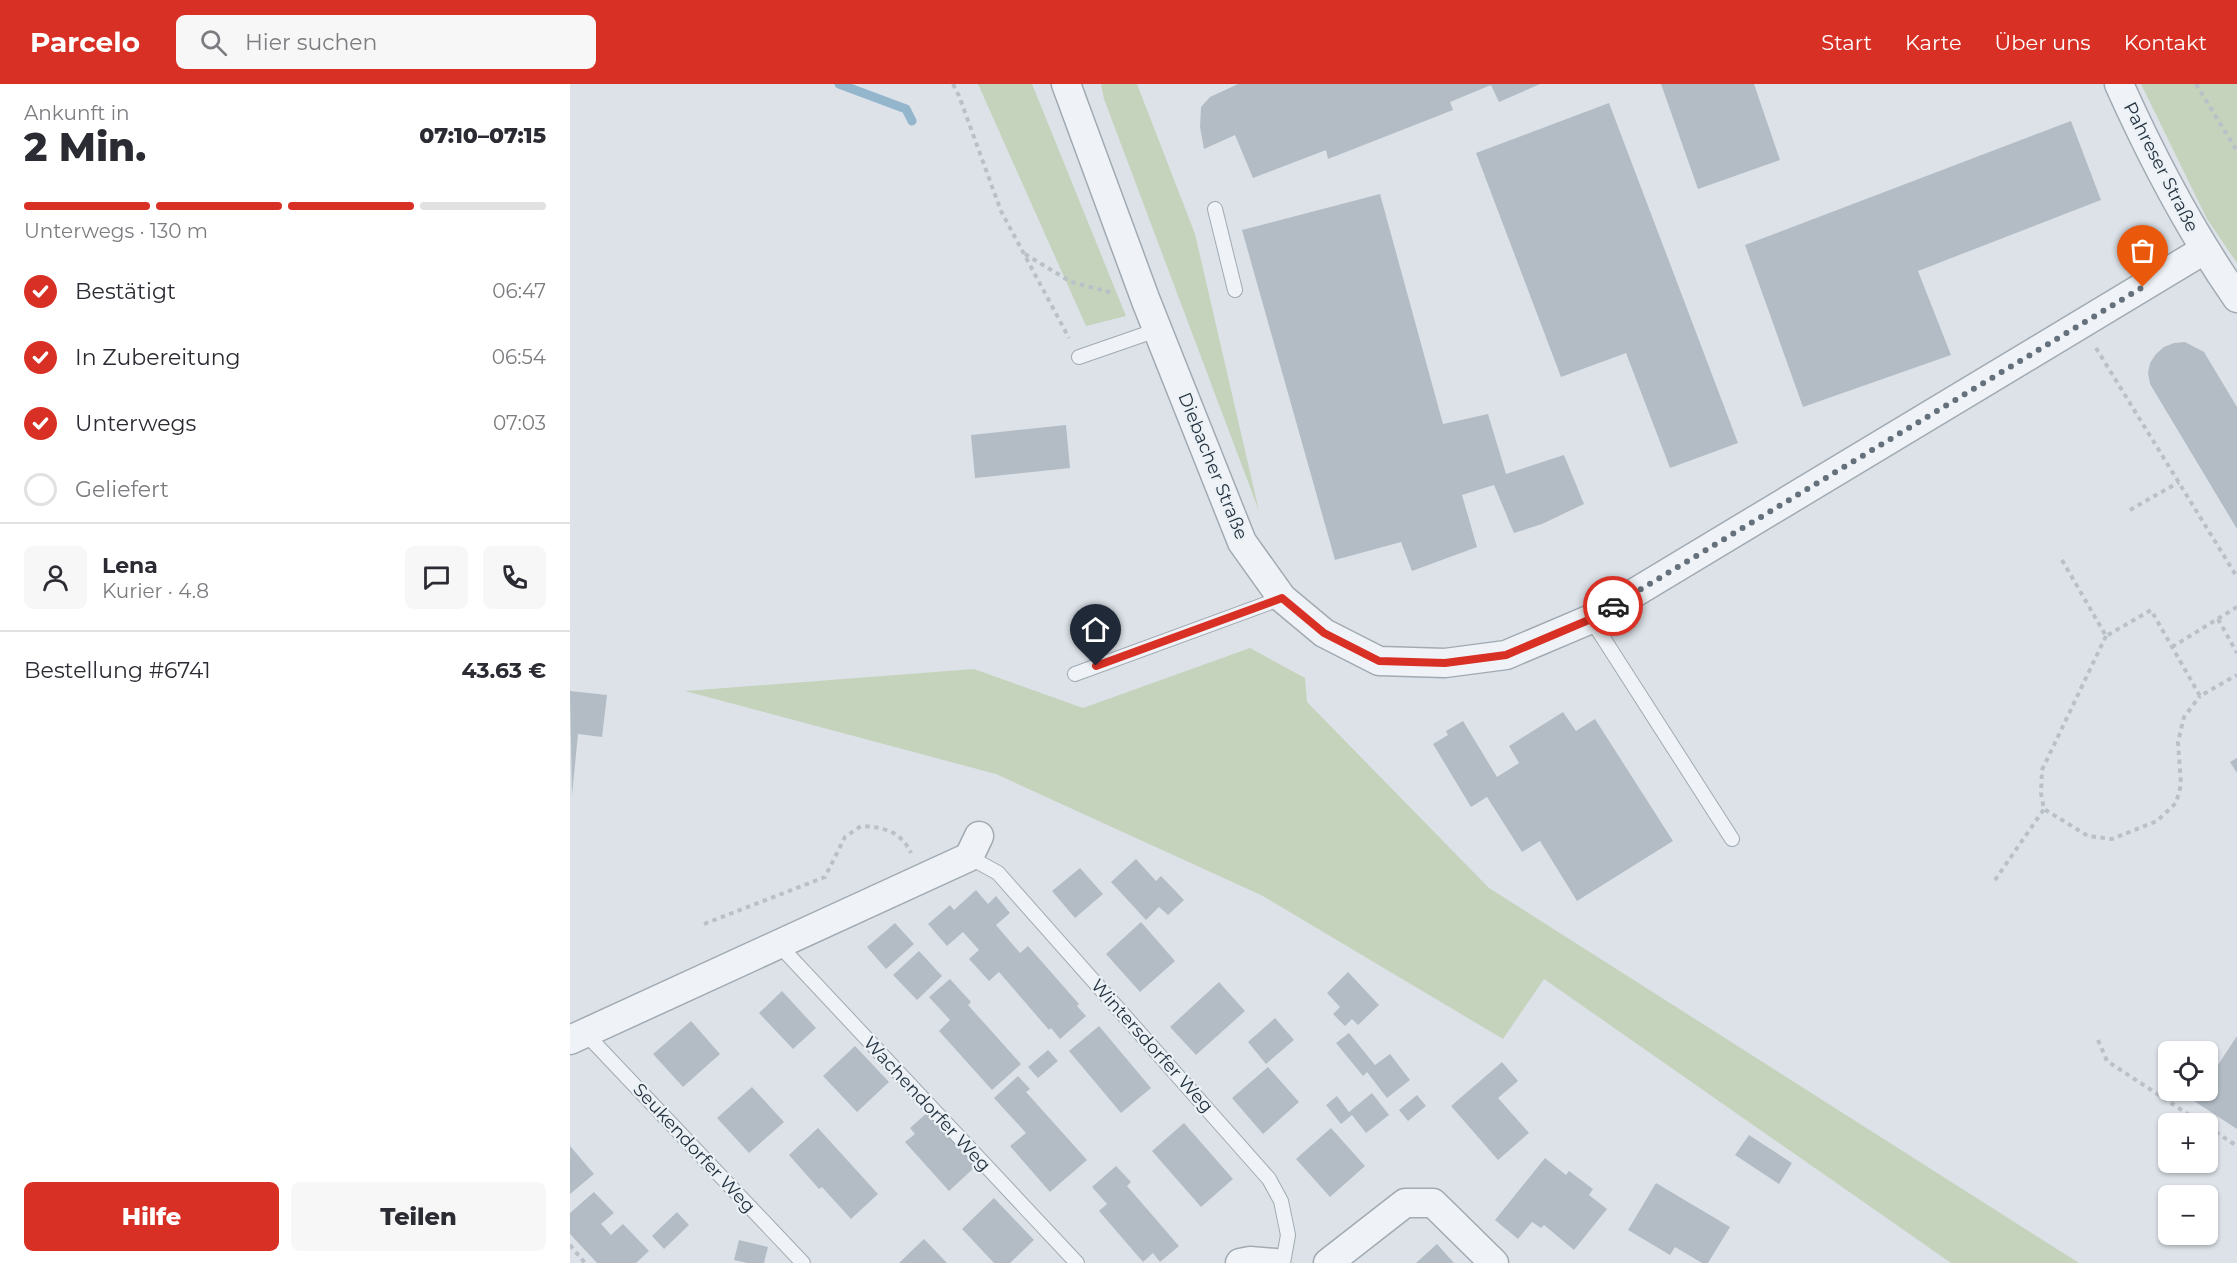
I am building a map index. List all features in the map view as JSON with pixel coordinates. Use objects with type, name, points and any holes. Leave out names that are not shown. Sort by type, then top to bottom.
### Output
[{"type":"street","name":"Diebacher Straße","points":[[1066,84],[1157,330],[1242,542],[1282,598],[1324,633],[1379,661],[1445,663],[1506,655],[1591,619],[2204,250]]},
{"type":"street","name":"Pahreser Straße","points":[[2119,84],[2152,157],[2204,250],[2237,298]]},
{"type":"street","points":[[578,1036],[923,878],[974,847]]},
{"type":"street","points":[[1328,1263],[1405,1203],[1433,1203],[1494,1263]]},
{"type":"street","points":[[1240,1263],[1250,1261],[1275,1263]]},
{"type":"lane","points":[[1215,209],[1235,290]]},
{"type":"lane","points":[[1079,357],[1157,330]]},
{"type":"lane","points":[[1075,674],[1282,598]]},
{"type":"lane","points":[[1591,619],[1732,839]]},
{"type":"lane","name":"Wintersdorfer Weg","points":[[974,847],[1269,1179],[1281,1201],[1288,1235],[1283,1263]]},
{"type":"lane","name":"Wachendorfer Weg","points":[[778,944],[1077,1263]]},
{"type":"lane","name":"Seukendorfer Weg","points":[[578,1036],[803,1263]]},
{"type":"path","points":[[953,84],[1001,211],[1079,357]]},
{"type":"path","points":[[2196,84],[2237,151]]},
{"type":"path","points":[[1024,254],[1071,282],[1146,301]]},
{"type":"path","points":[[2081,324],[2237,577]]},
{"type":"path","points":[[2130,510],[2179,482]]},
{"type":"path","points":[[2062,560],[2106,636]]},
{"type":"path","points":[[2172,646],[2237,607]]},
{"type":"path","points":[[1995,880],[2044,809],[2041,793],[2042,770],[2106,636],[2151,610],[2200,696]]},
{"type":"path","points":[[2218,619],[2237,653]]},
{"type":"path","points":[[2044,809],[2088,836],[2112,839],[2157,821],[2176,803],[2181,785],[2178,742],[2184,717],[2200,696],[2237,675]]},
{"type":"path","points":[[704,924],[825,877],[845,837],[861,826],[885,828],[907,843],[923,878]]},
{"type":"path","points":[[2098,1040],[2107,1061],[2186,1113]]},
{"type":"path","points":[[2218,1134],[2237,1146]]},
{"type":"path","points":[[570,1245],[585,1263]]},
{"type":"green space","points":[[978,84],[1032,84],[1126,316],[1086,326]]},
{"type":"green space","points":[[1101,84],[1137,84],[1195,234],[1259,511],[1104,99]]},
{"type":"green space","points":[[2141,84],[2237,84],[2237,263],[2207,219]]},
{"type":"green space","points":[[1250,648],[1305,678],[1307,702],[1489,888],[2079,1263],[1951,1263],[1544,979],[1503,1039],[1263,896],[996,774],[685,691],[974,669],[1083,708]]},
{"type":"building","points":[[1238,84],[1540,84],[1499,102],[1491,85],[1450,102],[1453,110],[1328,159],[1326,150],[1253,178],[1235,135],[1204,149],[1200,127],[1201,107],[1210,97]]},
{"type":"building","points":[[1661,84],[1754,84],[1780,160],[1698,189]]},
{"type":"building","points":[[1609,103],[1738,443],[1670,468],[1626,353],[1561,377],[1476,153]]},
{"type":"building","points":[[2071,121],[2101,200],[1918,271],[1951,355],[1803,407],[1745,245]]},
{"type":"building","points":[[1380,194],[1443,424],[1488,414],[1506,474],[1564,455],[1584,504],[1542,524],[1514,533],[1494,485],[1462,495],[1477,547],[1412,571],[1401,542],[1335,560],[1242,230]]},
{"type":"building","points":[[2185,342],[2204,352],[2237,407],[2237,529],[2150,384],[2148,373],[2150,363],[2156,354],[2164,347]]},
{"type":"building","points":[[1066,425],[1070,468],[975,478],[971,435]]},
{"type":"building","points":[[570,691],[607,695],[602,737],[578,734],[572,795]]},
{"type":"building","points":[[1563,712],[1576,731],[1595,719],[1673,841],[1577,901],[1540,841],[1522,852],[1487,797],[1471,807],[1433,744],[1448,735],[1446,731],[1463,721],[1497,777],[1519,763],[1509,746]]},
{"type":"building","points":[[2237,758],[2237,773],[2230,762]]},
{"type":"building","points":[[1136,859],[1156,881],[1161,876],[1184,900],[1168,915],[1159,907],[1146,920],[1111,882]]},
{"type":"building","points":[[1080,868],[1103,894],[1075,918],[1052,891]]},
{"type":"building","points":[[976,890],[988,904],[996,896],[1010,913],[996,925],[1020,953],[1028,946],[1079,1004],[1077,1006],[1086,1016],[1060,1039],[1051,1028],[1049,1030],[999,972],[989,981],[969,959],[979,950],[963,932],[947,946],[928,924],[950,905],[954,910]]},
{"type":"building","points":[[1141,922],[1175,961],[1140,992],[1106,954]]},
{"type":"building","points":[[895,923],[914,944],[886,969],[867,947]]},
{"type":"building","points":[[919,951],[942,976],[917,1000],[893,975]]},
{"type":"building","points":[[1348,972],[1379,1005],[1358,1025],[1352,1019],[1345,1026],[1333,1014],[1340,1007],[1327,993]]},
{"type":"building","points":[[950,979],[971,1002],[968,1005],[1021,1064],[992,1090],[939,1031],[950,1020],[929,997]]},
{"type":"building","points":[[1219,982],[1245,1011],[1196,1055],[1170,1027]]},
{"type":"building","points":[[782,991],[816,1028],[793,1049],[759,1013]]},
{"type":"building","points":[[1275,1018],[1294,1040],[1266,1064],[1248,1042]]},
{"type":"building","points":[[691,1021],[720,1054],[683,1087],[653,1054]]},
{"type":"building","points":[[1099,1026],[1151,1088],[1121,1113],[1069,1051]]},
{"type":"building","points":[[1349,1033],[1375,1065],[1390,1054],[1410,1080],[1387,1098],[1367,1072],[1363,1076],[1336,1043]]},
{"type":"building","points":[[2237,1036],[2237,1129],[2218,1117],[2218,1113],[2212,1113],[2194,1101],[2218,1101],[2218,1065]]},
{"type":"building","points":[[855,1046],[889,1082],[857,1112],[823,1076]]},
{"type":"building","points":[[1048,1050],[1058,1061],[1038,1078],[1028,1067]]},
{"type":"building","points":[[1502,1062],[1518,1081],[1498,1098],[1529,1133],[1498,1160],[1451,1106]]},
{"type":"building","points":[[1268,1067],[1299,1102],[1263,1134],[1232,1098]]},
{"type":"building","points":[[1018,1076],[1030,1089],[1026,1092],[1087,1160],[1050,1192],[1010,1146],[1026,1133],[994,1098]]},
{"type":"building","points":[[752,1087],[784,1122],[749,1153],[717,1118]]},
{"type":"building","points":[[1372,1093],[1389,1115],[1366,1133],[1352,1115],[1341,1124],[1326,1105],[1337,1096],[1349,1112]]},
{"type":"building","points":[[1417,1095],[1426,1106],[1408,1121],[1399,1110]]},
{"type":"building","points":[[928,1112],[976,1166],[949,1191],[905,1142],[915,1134],[910,1128]]},
{"type":"building","points":[[1184,1123],[1233,1179],[1201,1207],[1152,1151]]},
{"type":"building","points":[[818,1128],[878,1194],[851,1219],[822,1187],[819,1189],[789,1155]]},
{"type":"building","points":[[1331,1128],[1365,1166],[1330,1197],[1296,1159]]},
{"type":"building","points":[[1749,1135],[1792,1163],[1779,1184],[1735,1155]]},
{"type":"building","points":[[570,1146],[594,1174],[570,1194]]},
{"type":"building","points":[[1545,1158],[1566,1175],[1569,1171],[1593,1189],[1589,1195],[1607,1209],[1574,1250],[1544,1225],[1541,1228],[1532,1222],[1518,1239],[1495,1220]]},
{"type":"building","points":[[1116,1166],[1131,1182],[1127,1186],[1179,1246],[1160,1262],[1153,1253],[1143,1262],[1099,1211],[1107,1204],[1092,1187]]},
{"type":"building","points":[[1656,1183],[1730,1227],[1708,1263],[1702,1263],[1675,1247],[1670,1255],[1628,1230]]},
{"type":"building","points":[[594,1192],[614,1213],[601,1224],[611,1235],[623,1224],[649,1251],[636,1263],[597,1263],[570,1234],[570,1213]]},
{"type":"building","points":[[994,1198],[1034,1240],[1010,1263],[994,1263],[962,1229]]},
{"type":"building","points":[[677,1212],[689,1225],[664,1249],[652,1236]]},
{"type":"building","points":[[924,1239],[947,1263],[899,1263]]},
{"type":"building","points":[[739,1240],[768,1247],[764,1263],[734,1260]]},
{"type":"building","points":[[1437,1244],[1454,1263],[1416,1263]]},
{"type":"waterway","points":[[839,84],[906,109],[912,121]]},
{"type":"way so far","points":[[1613,606],[2143,287]]},
{"type":"route","points":[[1096,666],[1282,598],[1324,633],[1379,661],[1445,663],[1506,655],[1591,619],[1613,606]]}]
